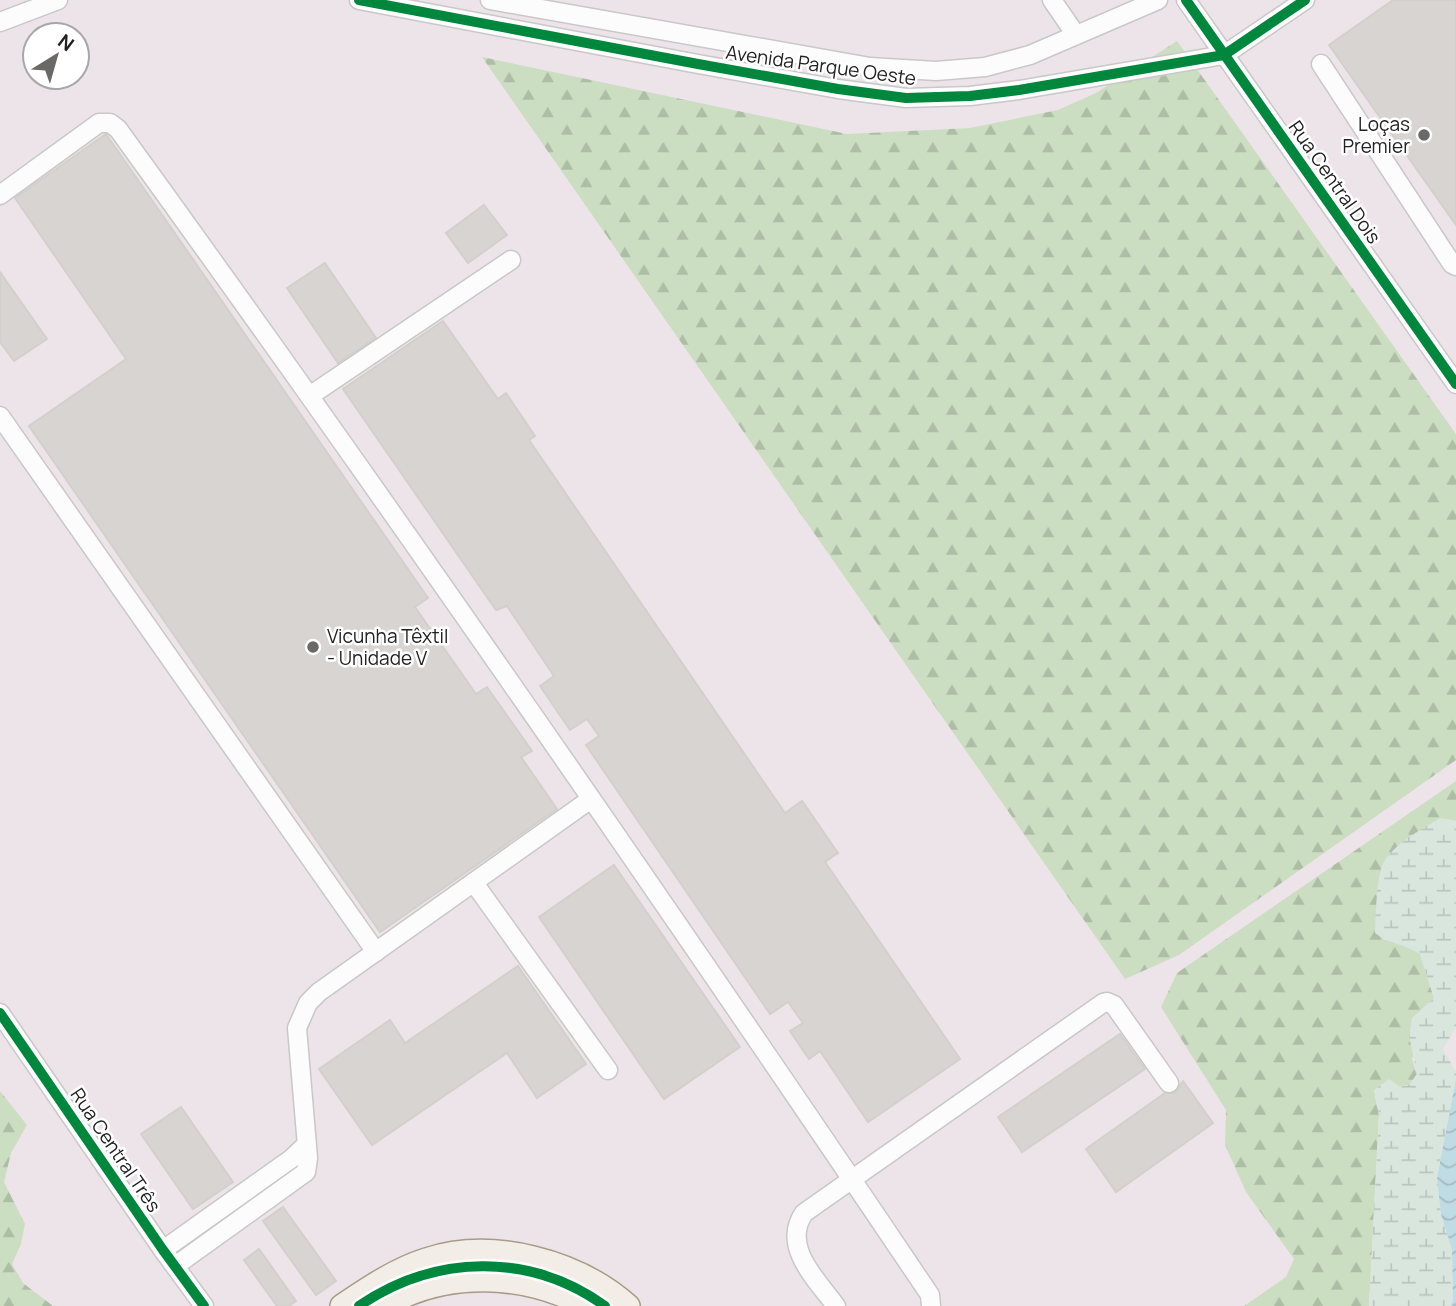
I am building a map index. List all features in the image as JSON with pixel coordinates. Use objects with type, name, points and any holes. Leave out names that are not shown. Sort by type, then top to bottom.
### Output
[{"type":"main road","points":[[342,1306],[383,1279],[410,1266],[430,1259],[474,1253],[506,1254],[559,1266],[588,1278],[628,1306]]},
{"type":"main road","points":[[384,1306],[415,1291],[445,1283],[492,1278],[538,1286],[587,1306]]},
{"type":"street","points":[[0,22],[58,0]]},
{"type":"street","name":"Avenida Parque Oeste","points":[[359,0],[698,64],[906,98],[970,96],[1019,90],[1224,55],[1305,0]]},
{"type":"street","name":"Avenida Parque Oeste","points":[[490,0],[844,63],[936,71],[985,66],[1030,55],[1158,0]]},
{"type":"street","points":[[1052,0],[1076,34]]},
{"type":"street","name":"Rua Central Dois","points":[[1186,0],[1456,384]]},
{"type":"street","points":[[1321,64],[1452,264],[1456,266]]},
{"type":"street","points":[[0,195],[99,122],[110,123],[118,129],[311,395],[591,799],[930,1295],[931,1306]]},
{"type":"street","points":[[311,395],[511,261]]},
{"type":"street","points":[[0,416],[376,952]]},
{"type":"street","points":[[176,1266],[306,1172],[308,1165],[297,1028],[308,1003],[319,992],[591,799]]},
{"type":"street","points":[[474,883],[608,1070]]},
{"type":"street","points":[[836,1306],[801,1258],[796,1244],[796,1229],[804,1213],[1103,1003],[1114,1005],[1169,1083]]},
{"type":"street","name":"Rua Central Três","points":[[0,1013],[204,1306]]},
{"type":"street","points":[[163,1250],[291,1159],[306,1145]]},
{"type":"shaded area","points":[[0,0],[1456,0],[1456,1306],[0,1306]]},
{"type":"green space","points":[[1177,41],[1456,434],[1456,760],[1179,955],[1125,979],[482,57],[847,134],[970,128],[1058,110],[1096,93]]},
{"type":"green space","points":[[1456,781],[1456,821],[1440,818],[1383,939],[1408,946],[1420,954],[1434,998],[1412,1059],[1417,1074],[1410,1085],[1374,1090],[1379,1115],[1369,1306],[1244,1306],[1286,1277],[1294,1259],[1246,1192],[1225,1145],[1226,1110],[1161,1007],[1177,973]]},
{"type":"green space","points":[[1440,818],[1456,821],[1456,1027],[1443,1049],[1456,1072],[1456,1079],[1437,1178],[1441,1214],[1452,1250],[1453,1300],[1451,1306],[1369,1306],[1379,1115],[1374,1090],[1389,1079],[1399,1086],[1409,1085],[1417,1074],[1409,1036],[1412,1018],[1434,998],[1420,954],[1375,933],[1378,886],[1381,868],[1395,848]]},
{"type":"green space","points":[[0,1091],[27,1125],[11,1153],[4,1182],[25,1224],[21,1244],[12,1264],[23,1283],[53,1306],[0,1306]]},
{"type":"water","points":[[1456,1079],[1456,1306],[1451,1306],[1452,1250],[1441,1214],[1437,1178]]},
{"type":"building","name":"Loças Premier","points":[[1393,0],[1456,0],[1456,225],[1329,45]]},
{"type":"building","name":"Vicunha Têxtil - Unidade V","points":[[106,134],[428,598],[415,607],[476,694],[487,687],[532,751],[521,757],[557,809],[380,932],[29,426],[126,359],[15,198]]},
{"type":"building","points":[[484,205],[507,235],[468,263],[446,233]]},
{"type":"building","points":[[325,263],[376,338],[338,363],[287,288]]},
{"type":"building","points":[[0,272],[47,339],[14,361],[0,342]]},
{"type":"building","name":"Vicunha Têxtil - Unidade V","points":[[443,321],[498,399],[506,393],[535,436],[529,440],[785,813],[802,801],[838,853],[825,862],[960,1059],[868,1122],[820,1051],[809,1059],[790,1031],[803,1023],[788,1002],[770,1014],[586,745],[599,736],[587,719],[570,730],[540,686],[554,676],[507,606],[496,610],[343,389]]},
{"type":"building","points":[[614,865],[740,1047],[664,1099],[539,917]]},
{"type":"building","points":[[518,966],[586,1064],[537,1098],[507,1053],[372,1145],[319,1069],[390,1020],[405,1043]]},
{"type":"building","points":[[1120,1034],[1145,1069],[1022,1152],[998,1117]]},
{"type":"building","points":[[1183,1081],[1213,1123],[1116,1192],[1086,1149],[1165,1093],[1175,1093]]},
{"type":"building","points":[[181,1107],[233,1182],[193,1209],[141,1134]]},
{"type":"building","points":[[283,1207],[336,1281],[316,1295],[263,1221]]},
{"type":"building","points":[[259,1249],[296,1301],[289,1306],[277,1306],[244,1260]]},
{"type":"cycle path","points":[[359,0],[698,64],[906,98],[970,96],[1019,90],[1224,55],[1305,0]]},
{"type":"cycle path","points":[[1186,0],[1456,384]]},
{"type":"cycle path","points":[[0,1013],[204,1306]]},
{"type":"cycle path","points":[[359,1306],[388,1289],[419,1276],[482,1266],[546,1276],[576,1288],[605,1306]]},
{"type":"place","name":"Loças Premier","points":[[1424,135]]},
{"type":"place","name":"Vicunha Têxtil - Unidade V","points":[[313,647]]}]
